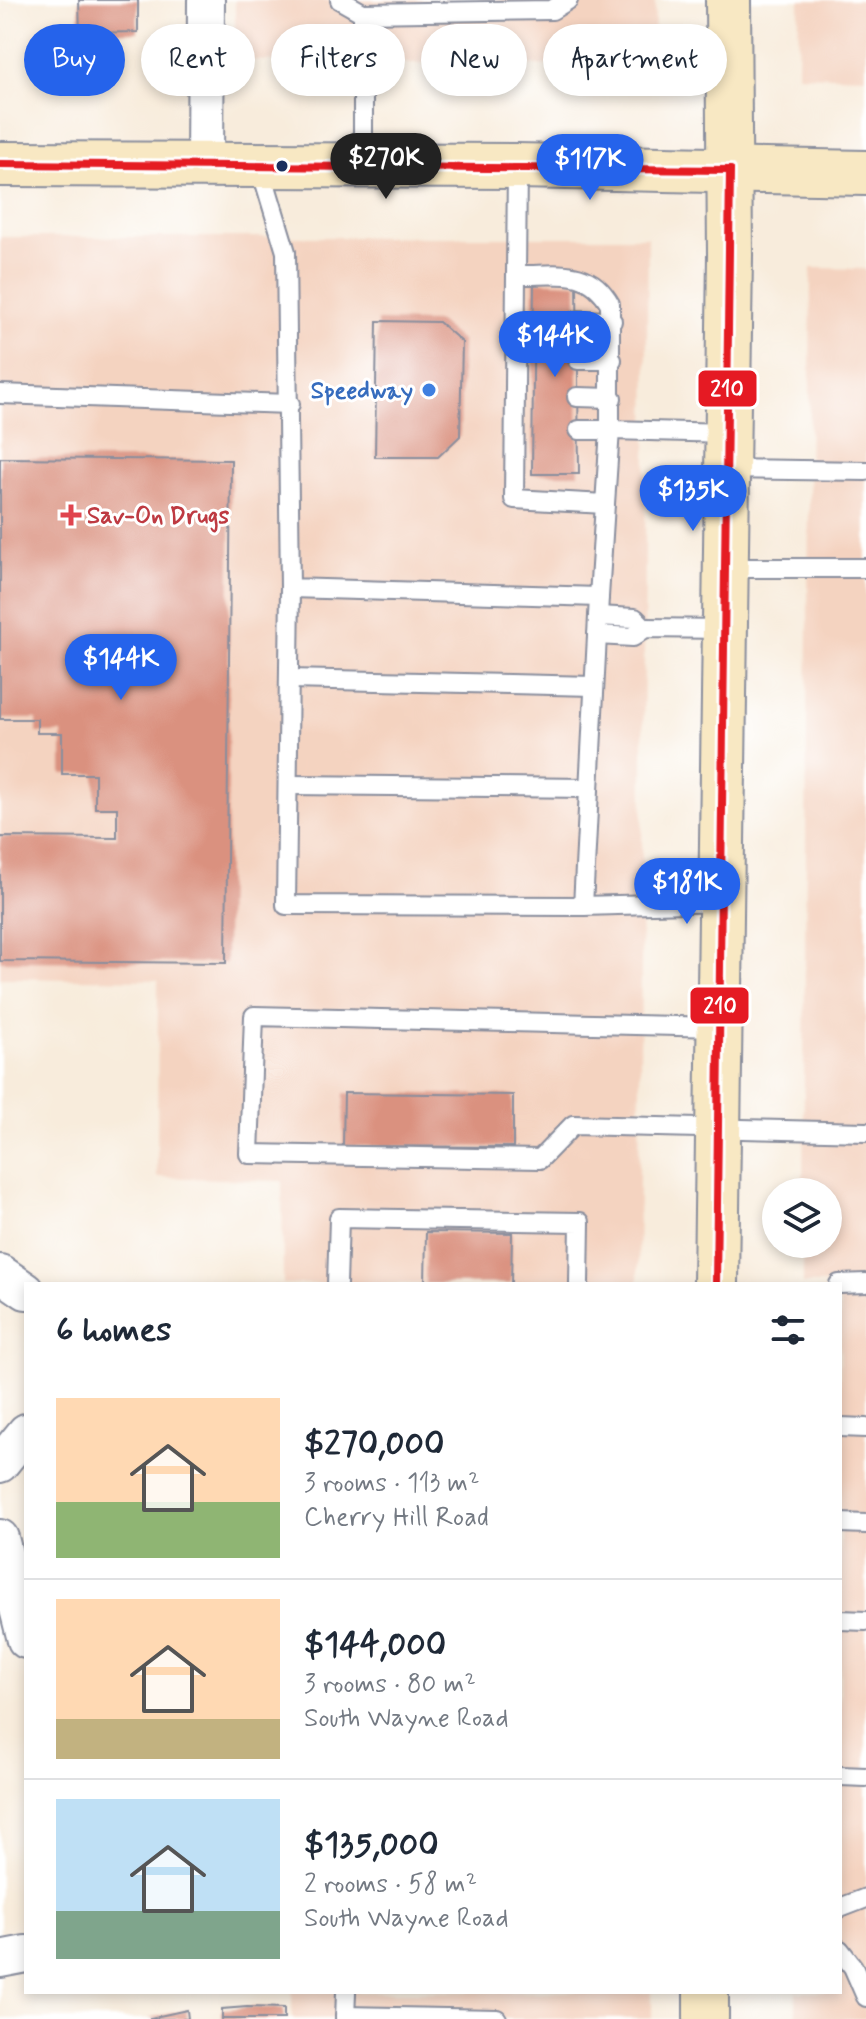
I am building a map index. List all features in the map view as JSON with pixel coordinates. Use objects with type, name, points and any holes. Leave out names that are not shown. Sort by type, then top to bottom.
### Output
[{"type":"main road","points":[[716,1282],[728,451],[728,0]]},
{"type":"main road","points":[[0,164],[517,166],[866,173]]},
{"type":"main road","points":[[706,1994],[706,2019]]},
{"type":"street","points":[[205,165],[206,0]]},
{"type":"street","points":[[0,1273],[24,1290]]},
{"type":"street","points":[[0,1464],[24,1434]]},
{"type":"street","points":[[0,1538],[24,1632]]},
{"type":"street","points":[[0,1959],[24,1954]]},
{"type":"lane","points":[[340,0],[363,13],[552,10],[568,0]]},
{"type":"lane","points":[[363,13],[363,166]]},
{"type":"lane","points":[[260,166],[286,252],[290,404],[286,905],[583,906],[722,902]]},
{"type":"lane","points":[[517,166],[516,275],[524,320],[524,359],[523,428],[514,499],[605,504]]},
{"type":"lane","points":[[516,275],[589,279],[600,286],[610,304],[612,321],[612,398],[583,906]]},
{"type":"lane","points":[[577,320],[612,321]]},
{"type":"lane","points":[[578,360],[612,360]]},
{"type":"lane","points":[[0,394],[290,404]]},
{"type":"lane","points":[[577,397],[612,398]]},
{"type":"lane","points":[[579,430],[610,430],[866,471]]},
{"type":"lane","points":[[726,568],[866,568]]},
{"type":"lane","points":[[290,588],[599,597]]},
{"type":"lane","points":[[598,616],[635,618],[645,628]]},
{"type":"lane","points":[[597,635],[633,637],[645,628],[726,629]]},
{"type":"lane","points":[[289,679],[594,686]]},
{"type":"lane","points":[[288,785],[589,788]]},
{"type":"lane","points":[[719,1027],[254,1016],[249,1154],[540,1159],[573,1125],[866,1132]]},
{"type":"lane","points":[[337,1282],[339,1218],[580,1222],[579,1282]]},
{"type":"lane","points":[[842,1284],[866,1283]]},
{"type":"lane","points":[[842,1427],[866,1428]]},
{"type":"lane","points":[[842,1523],[866,1524]]},
{"type":"lane","points":[[842,1620],[866,1621]]},
{"type":"lane","points":[[842,1776],[866,1777]]},
{"type":"lane","points":[[842,1907],[866,1898]]},
{"type":"lane","points":[[842,1953],[853,1967],[866,1997]]},
{"type":"lane","points":[[346,1994],[345,2018],[497,2019]]},
{"type":"shaded area","points":[[235,0],[655,0],[655,24],[543,24],[543,65],[527,65],[527,24],[421,24],[421,63],[405,63],[405,24],[271,24],[271,61],[255,60],[255,24],[235,24]]},
{"type":"shaded area","points":[[799,0],[866,0],[866,77],[798,75]]},
{"type":"shaded area","points":[[0,237],[648,237],[638,1282],[283,1282],[282,1181],[157,1177],[158,980],[0,978]]},
{"type":"shaded area","points":[[811,268],[866,269],[866,2019],[796,2019],[796,1994],[842,1994],[842,1282],[803,1282],[803,1258],[842,1258],[842,1178],[803,1178]]},
{"type":"shaded area","points":[[292,1994],[652,1994],[652,2019],[292,2019]]},
{"type":"building","points":[[79,0],[138,0],[138,32],[125,32],[125,24],[80,24]]},
{"type":"building","points":[[534,281],[577,283],[579,474],[532,474]]},
{"type":"building","points":[[377,321],[439,322],[462,342],[460,436],[438,457],[375,457]]},
{"type":"building","points":[[0,458],[231,460],[226,963],[0,961],[0,837],[117,838],[117,808],[95,808],[95,774],[62,774],[62,733],[37,733],[37,719],[0,719]]},
{"type":"building","points":[[344,1093],[513,1095],[513,1147],[343,1146]]},
{"type":"building","points":[[426,1232],[512,1233],[511,1282],[425,1282]]},
{"type":"building","points":[[284,2008],[284,2019],[222,2019],[222,2009]]},
{"type":"building","points":[[187,2010],[188,2019],[150,2019],[150,2018]]},
{"type":"transit line","name":"210","points":[[0,164],[730,170]]},
{"type":"transit line","name":"210","points":[[716,1282],[730,170]]},
{"type":"place","name":"Speedway","points":[[429,390]]},
{"type":"place","name":"Sav-On Drugs","points":[[71,515]]}]
